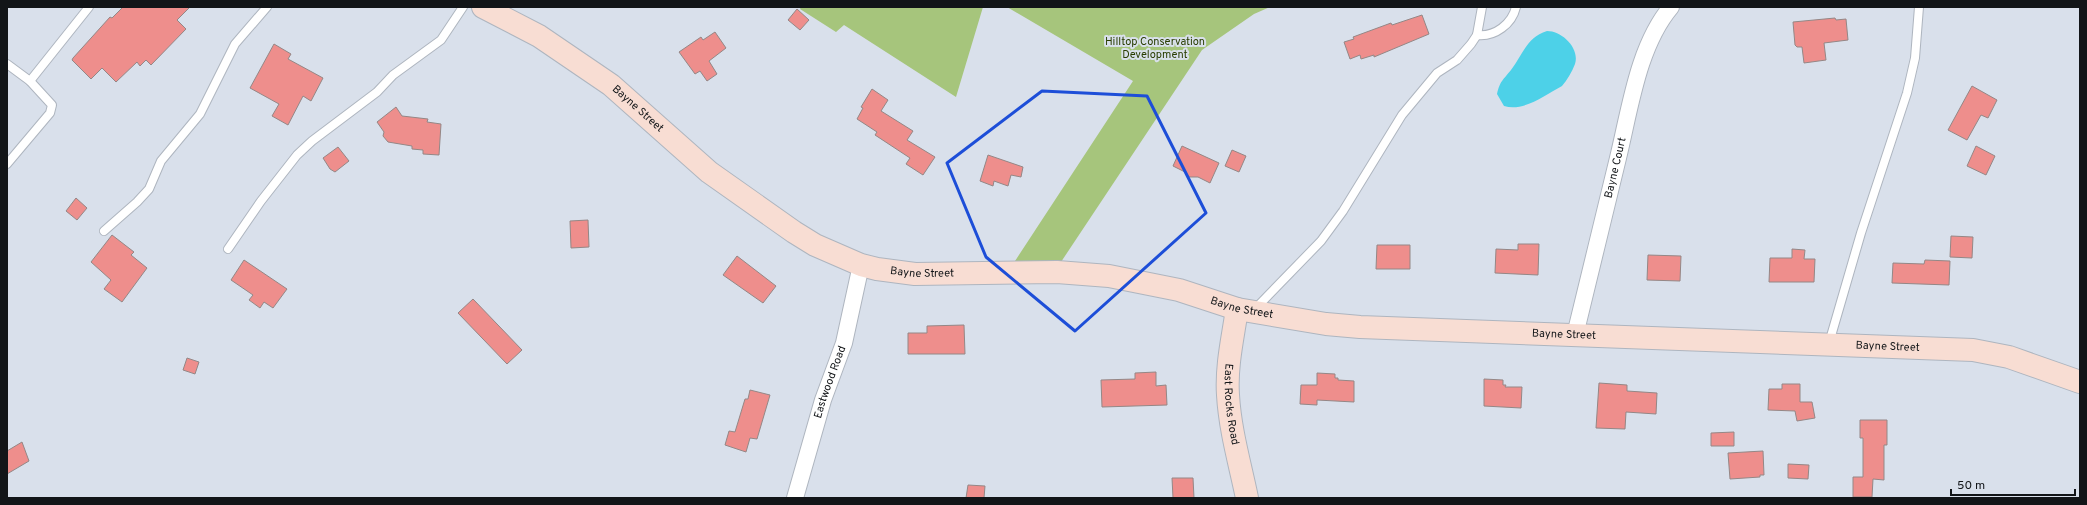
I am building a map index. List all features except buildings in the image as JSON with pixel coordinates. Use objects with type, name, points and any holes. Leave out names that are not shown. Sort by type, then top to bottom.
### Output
[{"type":"street","name":"Bayne Street","points":[[483,7],[539,36],[611,85],[709,172],[794,232],[815,245],[860,265],[877,269],[915,274],[1057,272],[1109,276],[1178,290],[1244,310],[1326,324],[1360,327],[1973,350],[2009,357],[2080,382]]},
{"type":"street","name":"Bayne Court","points":[[1575,335],[1634,88],[1648,43],[1655,28],[1670,7]]},
{"type":"street","name":"Eastwood Road","points":[[795,498],[823,400],[844,343],[860,265]]},
{"type":"street","name":"East Rocks Road","points":[[1244,310],[1230,353],[1228,394],[1231,421],[1247,498]]},
{"type":"lane","points":[[30,81],[89,7]]},
{"type":"lane","points":[[104,232],[149,189],[161,161],[200,114],[235,44],[267,7]]},
{"type":"lane","points":[[228,249],[261,201],[297,155],[312,141],[377,92],[392,75],[441,40],[463,7]]},
{"type":"lane","points":[[1244,310],[1321,242],[1343,211],[1402,116],[1437,72],[1457,60],[1477,35],[1482,7]]},
{"type":"lane","points":[[1477,35],[1485,36],[1498,31],[1508,23],[1516,7]]},
{"type":"lane","points":[[1829,344],[1861,233],[1907,93],[1915,58],[1919,7]]},
{"type":"lane","points":[[7,64],[30,81],[52,104],[50,113],[7,164]]},
{"type":"highlighted area","points":[[1042,91],[1147,96],[1206,213],[1075,331],[986,257],[947,163]]},
{"type":"green space","points":[[801,7],[983,7],[956,97],[844,25],[836,32],[800,9]]},
{"type":"green space","name":"Hilltop Conservation Development","points":[[1007,7],[1270,7],[1254,14],[1202,50],[1059,265],[1015,261],[1133,81]]},
{"type":"water","points":[[1547,31],[1564,37],[1575,52],[1575,64],[1569,76],[1562,86],[1534,102],[1519,107],[1504,106],[1497,94],[1501,83],[1530,42],[1535,37]]}]
